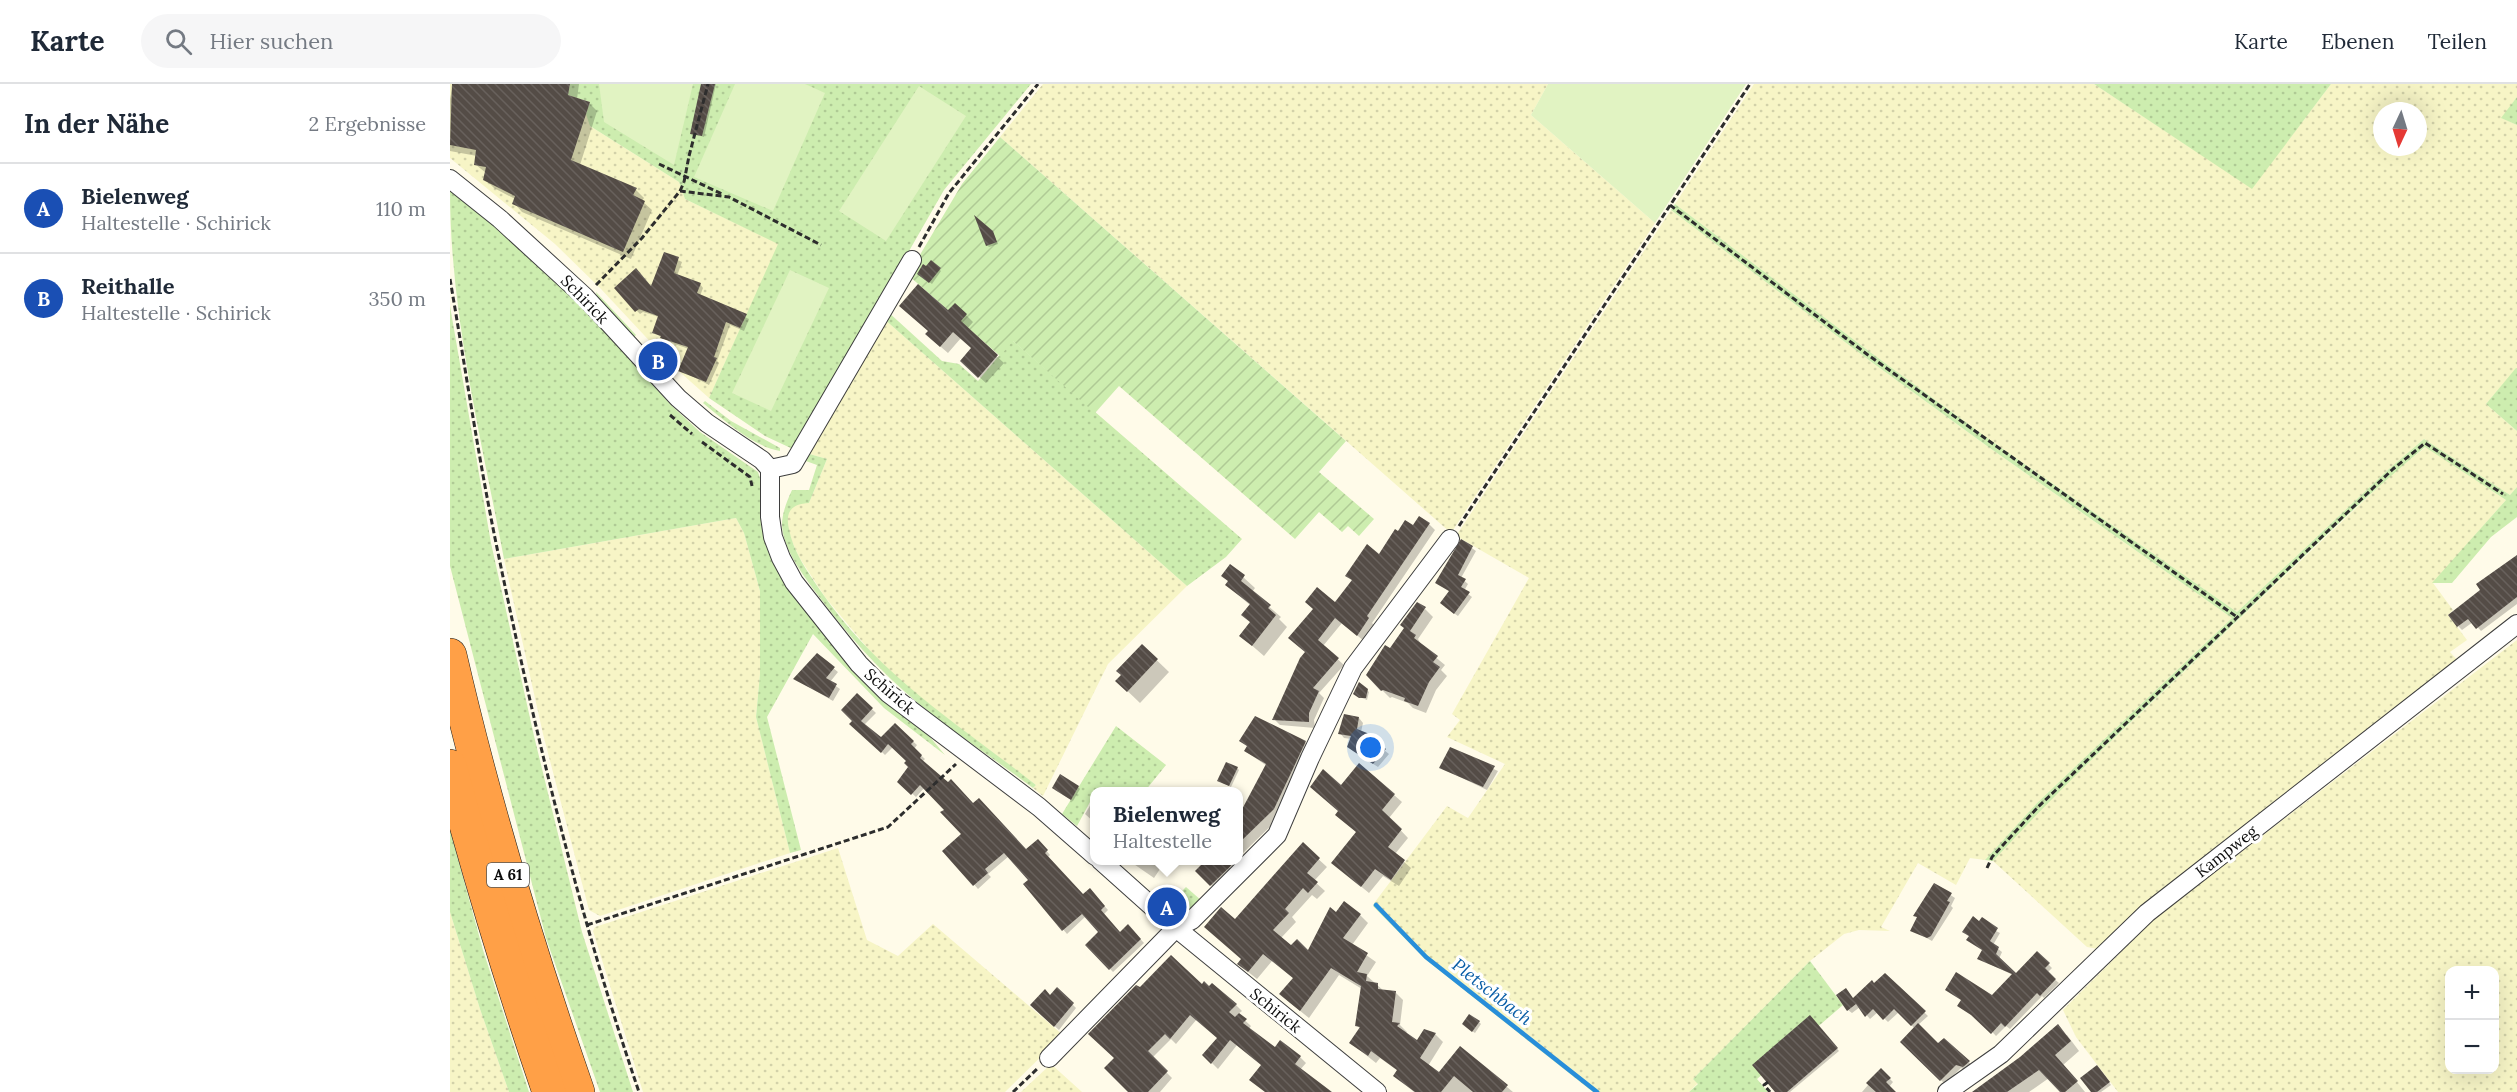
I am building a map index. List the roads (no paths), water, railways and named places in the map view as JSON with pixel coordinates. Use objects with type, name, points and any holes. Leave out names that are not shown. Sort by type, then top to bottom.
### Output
[{"type":"highway","name":"A 61","points":[[450,655],[498,841],[540,984],[578,1092]]},
{"type":"highway","name":"A 61","points":[[450,766],[511,980],[549,1092]]},
{"type":"street","name":"Schirick","points":[[450,178],[500,219],[585,297],[678,398],[707,423],[762,460],[770,469],[770,517],[773,537],[794,582],[866,671],[888,693],[1040,807],[1090,852]]},
{"type":"street","points":[[770,469],[793,464],[912,260]]},
{"type":"street","points":[[1049,1058],[1176,928],[1192,920],[1277,835],[1310,758],[1353,668],[1450,539]]},
{"type":"street","name":"Kampweg","points":[[1947,1092],[2001,1054],[2147,913],[2517,624]]},
{"type":"street","name":"Schirick","points":[[1105,865],[1176,928],[1377,1092]]},
{"type":"waterway","name":"Pletschbach","points":[[1376,905],[1426,957],[1597,1092]]},
{"type":"place","name":"Reithalle","points":[[658,361]]},
{"type":"place","name":"Bielenweg","points":[[1167,907]]}]
